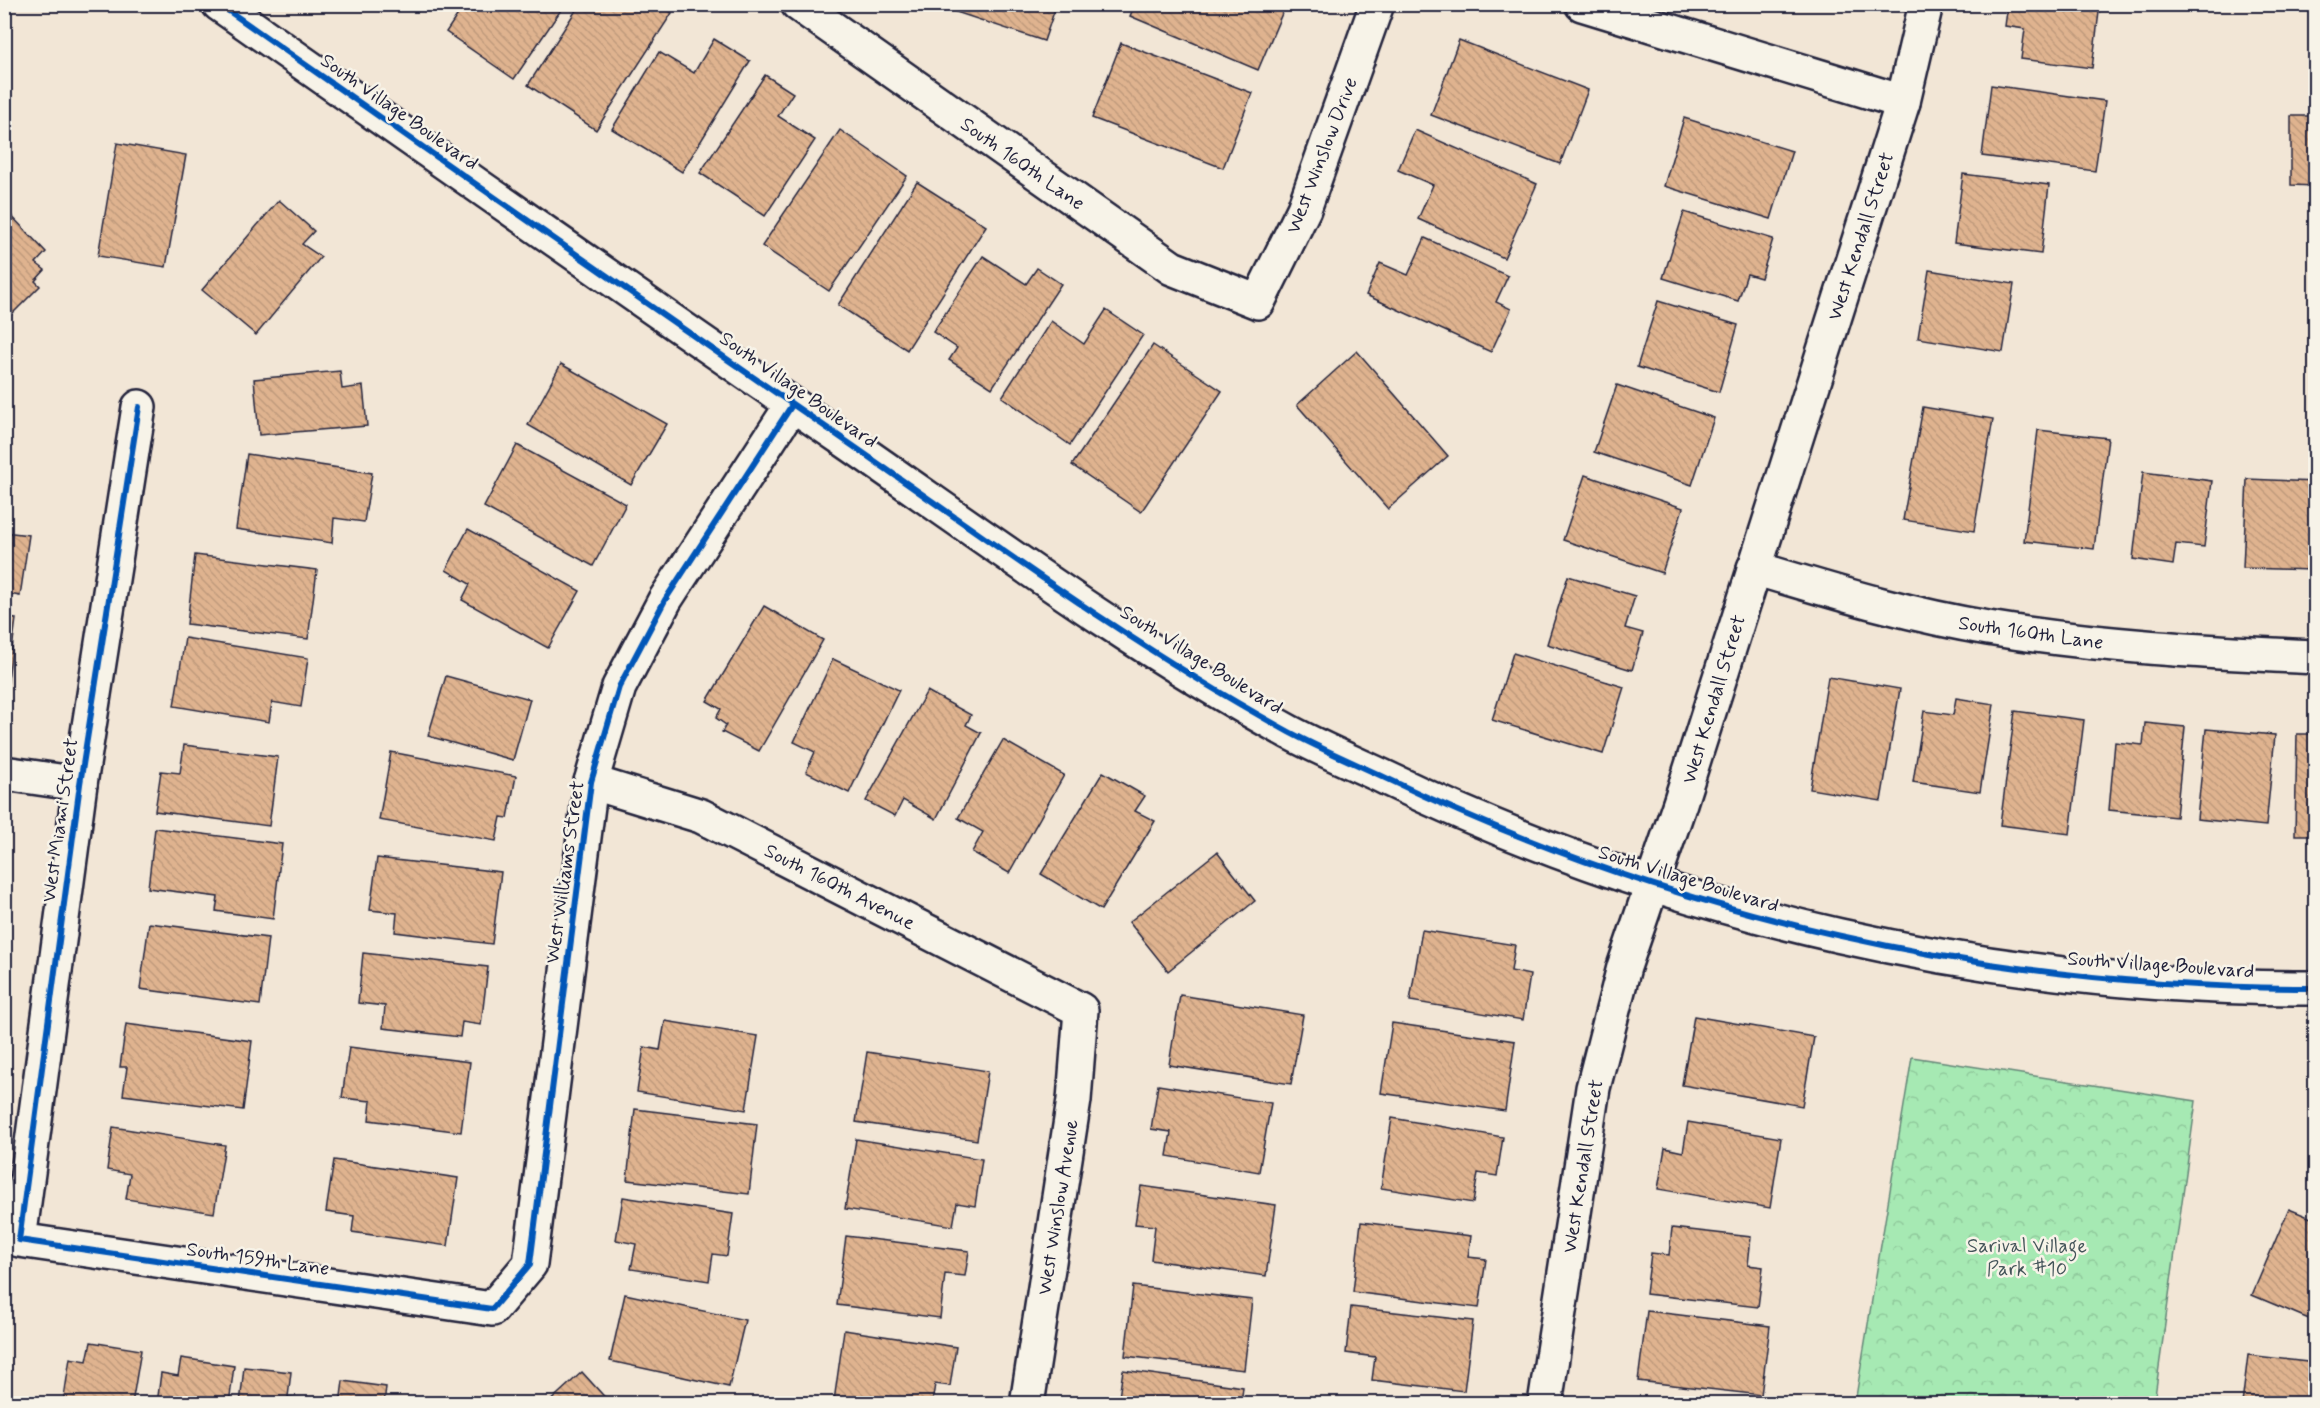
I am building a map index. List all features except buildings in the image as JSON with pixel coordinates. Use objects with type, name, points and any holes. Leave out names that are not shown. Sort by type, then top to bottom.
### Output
[{"type":"street","name":"South Village Boulevard","points":[[219,4],[792,405],[1098,615],[1193,677],[1293,734],[1473,820],[1555,853],[1651,886],[1812,931],[1995,966],[2187,986],[2316,988]]},
{"type":"street","name":"South 160th Lane","points":[[798,4],[1172,268],[1258,302]]},
{"type":"street","name":"West Winslow Drive","points":[[1258,302],[1304,209],[1377,4]]},
{"type":"street","points":[[1582,4],[1903,102]]},
{"type":"street","name":"West Kendall Street","points":[[1545,1404],[1593,1088],[1624,967],[1680,803],[1903,102],[1926,4]]},
{"type":"street","name":"West Williams Street","points":[[492,1309],[530,1264],[591,783],[619,687],[654,619],[735,489],[792,405]]},
{"type":"street","name":"West Miami Street","points":[[19,1239],[14,1200],[139,407]]},
{"type":"street","name":"South 160th Lane","points":[[1754,568],[1882,606],[1987,628],[2090,641],[2316,657]]},
{"type":"street","points":[[4,773],[80,784]]},
{"type":"street","name":"South 160th Avenue","points":[[591,783],[702,816],[1081,1010]]},
{"type":"street","name":"West Winslow Avenue","points":[[1027,1404],[1074,1100],[1081,1010]]},
{"type":"street","name":"South 159th Lane","points":[[19,1239],[492,1309]]},
{"type":"green space","name":"Sarival Village Park #10","points":[[1912,1057],[2196,1101],[2154,1403],[1855,1403]]},
{"type":"cycle path","points":[[219,4],[1062,592],[1174,665],[1289,732],[1325,750],[1496,827],[1608,870],[1723,906],[1839,936],[1956,959],[2075,975],[2195,985],[2316,988]]},
{"type":"cycle path","points":[[139,407],[80,784],[19,1240],[492,1309],[530,1264],[591,782],[619,687],[665,600],[792,405]]}]
